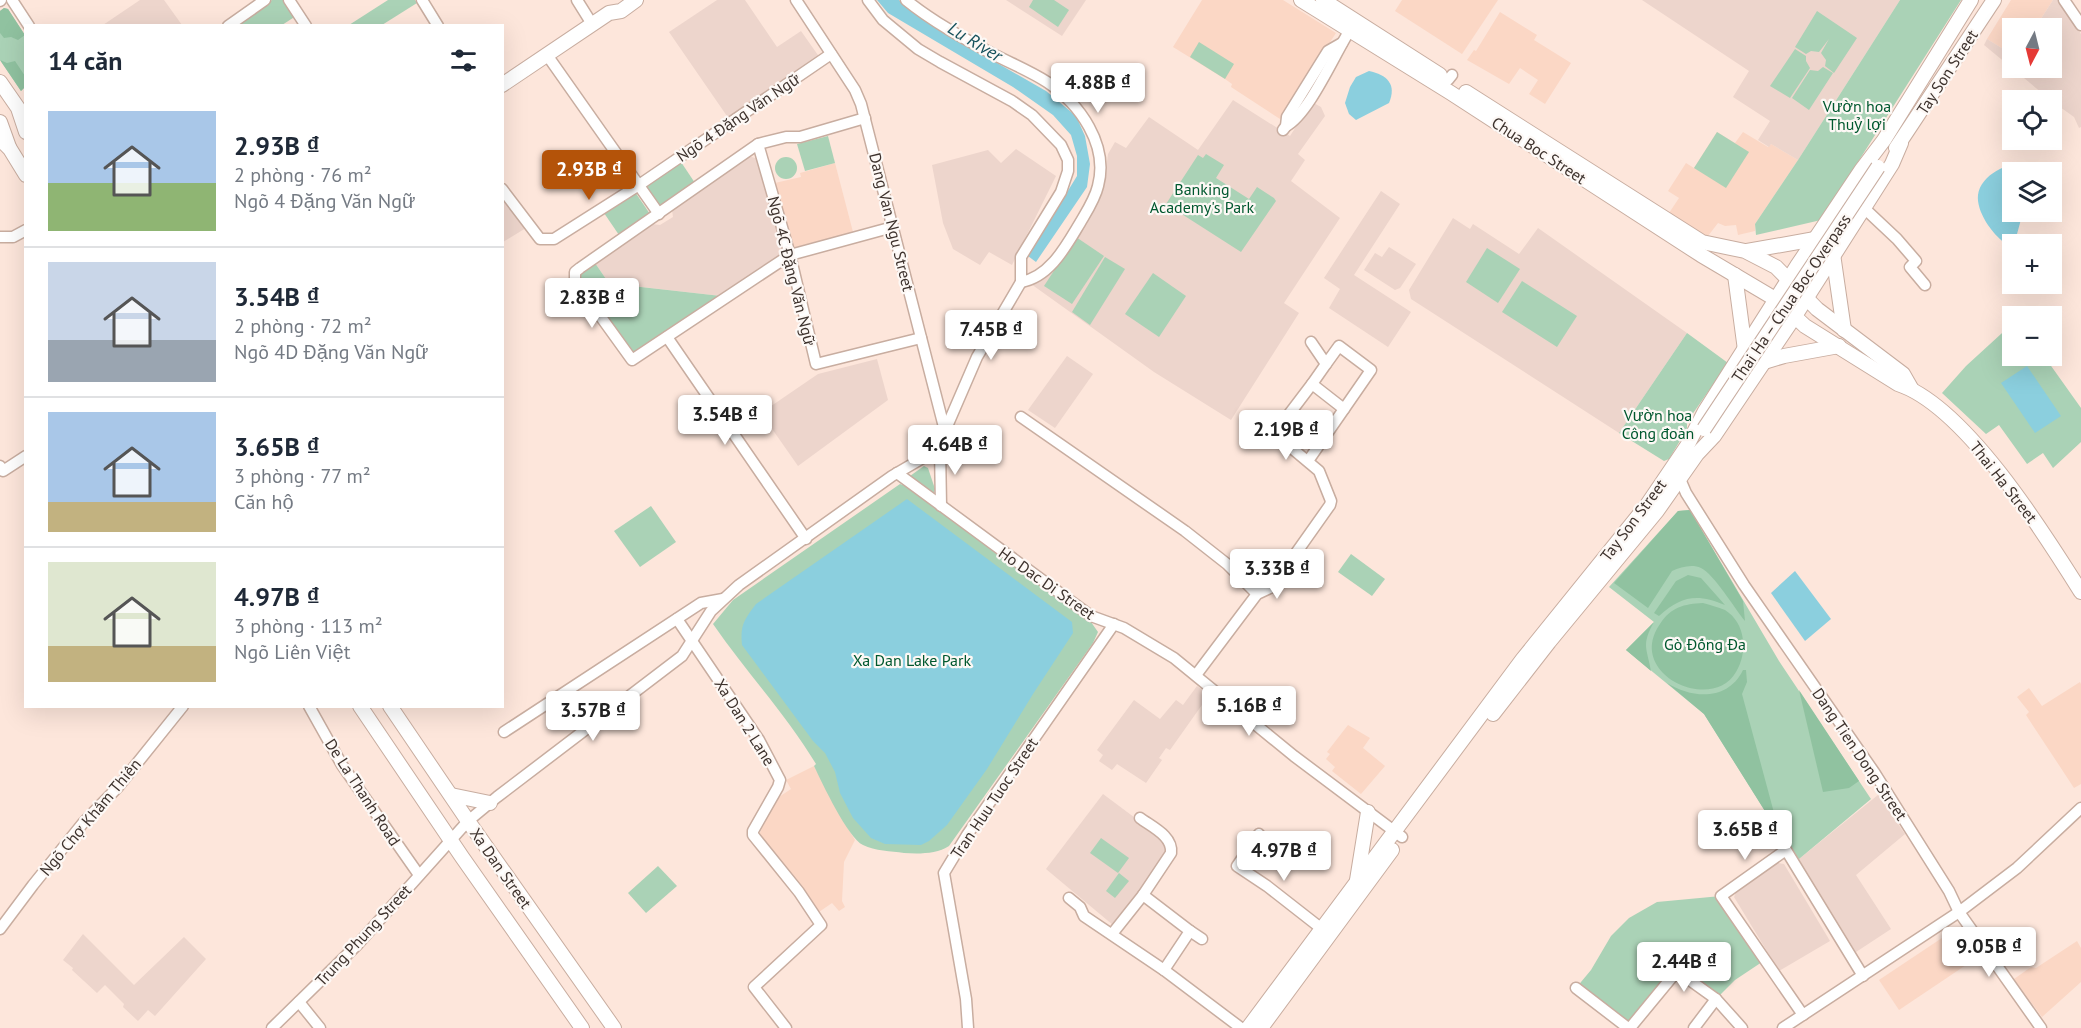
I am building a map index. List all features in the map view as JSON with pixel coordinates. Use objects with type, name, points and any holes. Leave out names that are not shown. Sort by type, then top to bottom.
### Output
[{"type":"main road","points":[[504,85],[592,24],[611,6],[621,11],[636,0]]},
{"type":"main road","name":"Chua Boc Street","points":[[1301,0],[1450,78],[1702,242],[1745,251],[1776,267],[1806,298]]},
{"type":"main road","name":"Chua Boc Street","points":[[1323,0],[1352,26],[1450,93],[1682,243],[1777,300],[1795,316]]},
{"type":"main road","name":"Tay Son Street","points":[[1358,889],[1522,660],[1680,479],[1692,450],[1696,426],[1789,279],[1884,140],[1971,0]]},
{"type":"main road","name":"Tay Son Street","points":[[1616,554],[1647,505],[1692,450],[1714,436],[1795,316],[1892,164],[1901,143],[1994,0]]},
{"type":"main road","points":[[0,82],[18,108],[24,128]]},
{"type":"main road","points":[[0,98],[24,130]]},
{"type":"main road","points":[[0,122],[5,144],[24,172]]},
{"type":"main road","name":"Tay Son Street","points":[[1878,167],[1884,140]]},
{"type":"main road","name":"Tay Son Street","points":[[1878,167],[1901,143]]},
{"type":"main road","name":"Thai Ha – Chua Boc Overpass","points":[[1692,450],[1878,167]]},
{"type":"main road","points":[[1745,251],[1815,240]]},
{"type":"main road","points":[[1805,255],[1810,264],[1815,267],[1826,267]]},
{"type":"main road","points":[[1833,255],[1844,330]]},
{"type":"main road","points":[[1735,275],[1744,350]]},
{"type":"main road","name":"Thai Ha Street","points":[[1806,298],[1903,374],[1911,388]]},
{"type":"main road","name":"Thai Ha Street","points":[[1795,316],[1805,326],[1898,384],[1911,388],[1952,420],[1983,452],[2047,537],[2081,592]]},
{"type":"main road","points":[[1758,329],[1771,331],[1774,335],[1775,346]]},
{"type":"main road","points":[[1764,362],[1839,346]]},
{"type":"main road","name":"Xa Dan Street","points":[[361,708],[450,840],[582,1028]]},
{"type":"main road","name":"Xa Dan Street","points":[[391,708],[614,1028]]},
{"type":"main road","points":[[451,795],[490,803]]},
{"type":"main road","points":[[1261,1028],[1358,889],[1368,812]]},
{"type":"main road","points":[[1248,1028],[1322,929],[1358,889]]},
{"type":"street","points":[[12,0],[28,24]]},
{"type":"street","points":[[231,24],[265,0]]},
{"type":"street","points":[[289,0],[305,24]]},
{"type":"street","points":[[422,0],[437,24]]},
{"type":"street","points":[[577,0],[592,24]]},
{"type":"street","name":"Dang Van Ngu Street","points":[[796,0],[855,90],[865,118],[945,431],[940,448],[941,506]]},
{"type":"street","points":[[868,0],[877,14],[897,33],[940,62],[1012,101],[1032,115],[1061,145],[1068,160],[1061,192],[1021,257],[1021,282],[984,342],[945,431]]},
{"type":"street","points":[[906,0],[939,24],[1049,83],[1077,110],[1096,139],[1100,173],[1098,189],[1092,202],[1044,273],[1021,282]]},
{"type":"street","points":[[2064,0],[2081,25]]},
{"type":"street","points":[[1284,129],[1294,122],[1307,95],[1337,56],[1352,26]]},
{"type":"street","name":"Ngõ 4 Đặng Văn Ngữ","points":[[504,192],[540,239],[554,240],[831,54]]},
{"type":"street","points":[[547,55],[659,214]]},
{"type":"street","points":[[865,118],[800,137],[786,137],[758,144],[575,272],[575,281],[632,360],[790,255],[893,227]]},
{"type":"street","name":"Ngõ 4C Đặng Văn Ngữ","points":[[758,144],[790,255],[816,364],[921,338]]},
{"type":"street","points":[[1864,208],[1897,239],[1916,261],[1910,267],[1925,285]]},
{"type":"street","points":[[0,237],[13,237],[24,231]]},
{"type":"street","points":[[668,337],[806,539]]},
{"type":"street","points":[[1311,342],[1326,364]]},
{"type":"street","points":[[1264,439],[1271,438],[1278,430],[1339,346],[1371,370],[1308,461]]},
{"type":"street","points":[[1312,384],[1344,409]]},
{"type":"street","points":[[939,402],[943,405],[957,402]]},
{"type":"street","points":[[1021,417],[1185,531],[1227,564],[1257,594]]},
{"type":"street","points":[[1196,675],[1257,594],[1272,587],[1330,505],[1331,501],[1319,471],[1278,430]]},
{"type":"street","points":[[677,619],[692,640],[711,611],[739,585],[897,473],[940,448]]},
{"type":"street","points":[[0,466],[3,471],[24,457]]},
{"type":"street","name":"Ho Dac Di Street","points":[[897,473],[1099,621],[1114,624],[1174,658],[1294,756],[1398,835]]},
{"type":"street","name":"Dang Tien Dong Street","points":[[1680,479],[1686,493],[1744,585],[1874,772],[1943,882],[1959,912],[2041,1028]]},
{"type":"street","points":[[504,732],[701,603],[723,599]]},
{"type":"street","points":[[1099,621],[1105,638]]},
{"type":"street","name":"Tran Huu Tuoc Street","points":[[968,1028],[966,999],[944,873],[967,835],[1114,624]]},
{"type":"street","name":"Trung Phung Street","points":[[272,1028],[358,944],[468,821],[682,656],[692,640]]},
{"type":"street","name":"Xa Dan 2 Lane","points":[[692,640],[759,740],[780,780],[753,831],[755,838],[799,892],[821,925],[754,987],[786,1028]]},
{"type":"street","name":"Ngõ Chợ Khâm Thiên","points":[[0,929],[83,823],[118,786],[181,708]]},
{"type":"street","name":"De La Thanh Road","points":[[310,708],[342,765],[419,875]]},
{"type":"street","points":[[1783,1028],[1959,912],[2017,868],[2081,808]]},
{"type":"street","points":[[1112,934],[1143,896],[1171,853],[1172,846],[1167,837],[1140,818]]},
{"type":"street","points":[[1259,834],[1237,866],[1322,929]]},
{"type":"street","points":[[1803,1015],[1721,896],[1786,850],[1863,976]]},
{"type":"street","points":[[1143,896],[1202,939]]},
{"type":"street","points":[[1070,898],[1080,907],[1084,916],[1164,970],[1240,1028]]},
{"type":"street","points":[[1164,970],[1190,931]]},
{"type":"street","points":[[1576,988],[1629,1028],[1677,971],[1716,999],[1742,1028]]},
{"type":"street","points":[[1694,1028],[1716,999]]},
{"type":"street","points":[[299,1002],[320,1028]]},
{"type":"shaded area","points":[[140,0],[164,0],[181,24],[104,24]]},
{"type":"shaded area","points":[[717,0],[745,0],[777,47],[801,31],[820,58],[729,119],[669,32]]},
{"type":"shaded area","points":[[1006,0],[1086,0],[1062,36]]},
{"type":"shaded area","points":[[1202,0],[1283,0],[1336,33],[1280,119],[1231,87],[1232,84],[1225,79],[1173,47]]},
{"type":"shaded area","points":[[1402,0],[1498,0],[1462,54],[1395,11]]},
{"type":"shaded area","points":[[1642,0],[1900,0],[1798,160],[1771,144],[1769,147],[1758,140],[1770,121],[1733,97],[1749,71]]},
{"type":"shaded area","points":[[2011,0],[2053,0],[2041,18],[2002,18],[2002,48],[1987,39]]},
{"type":"shaded area","points":[[2053,0],[2058,0],[2081,34],[2081,127],[2079,128],[2074,117],[2062,108],[2062,90],[2038,90],[2024,78],[2062,78],[2062,18],[2041,18]]},
{"type":"shaded area","points":[[1500,12],[1537,35],[1534,40],[1571,63],[1545,104],[1529,94],[1538,80],[1520,68],[1509,84],[1467,60],[1474,50],[1476,51]]},
{"type":"shaded area","points":[[1987,39],[2002,48],[2002,60],[1984,45]]},
{"type":"shaded area","points":[[1233,100],[1290,136],[1312,102],[1321,107],[1325,116],[1298,154],[1305,160],[1291,181],[1340,218],[1284,303],[1299,313],[1231,420],[1154,372],[1031,284],[1047,276],[1096,204],[1103,190],[1108,154],[1115,142],[1126,148],[1149,117],[1198,150]]},
{"type":"shaded area","points":[[1717,132],[1735,143],[1743,132],[1768,147],[1771,144],[1798,160],[1755,224],[1755,231],[1738,235],[1736,225],[1725,226],[1718,223],[1708,236],[1669,213],[1679,198],[1668,191],[1686,163],[1694,168]]},
{"type":"shaded area","points":[[1016,149],[1056,176],[1012,265],[989,252],[980,265],[953,249],[943,223],[932,165],[988,150],[1001,163]]},
{"type":"shaded area","points":[[749,156],[758,159],[786,249],[781,256],[721,296],[633,286],[617,295],[595,263],[652,224],[660,225],[673,217],[672,210]]},
{"type":"shaded area","points":[[835,163],[853,232],[792,248],[775,183],[801,177],[800,173]]},
{"type":"shaded area","points":[[1381,191],[1400,204],[1354,275],[1411,312],[1388,347],[1329,308],[1340,289],[1324,278]]},
{"type":"shaded area","points":[[504,195],[526,228],[504,241]]},
{"type":"shaded area","points":[[1453,218],[1470,229],[1473,224],[1519,254],[1538,228],[1687,333],[1619,433],[1411,299],[1409,290]]},
{"type":"shaded area","points":[[1389,247],[1416,264],[1400,288],[1395,290],[1364,270],[1375,253],[1382,257]]},
{"type":"shaded area","points":[[1067,356],[1093,374],[1055,428],[1028,410]]},
{"type":"shaded area","points":[[877,359],[888,400],[798,466],[761,413],[818,374]]},
{"type":"shaded area","points":[[2080,682],[2081,784],[2074,788],[2026,715],[2029,712],[2017,697],[2029,688],[2042,706]]},
{"type":"shaded area","points":[[1197,686],[1209,695],[1170,750],[1166,748],[1159,758],[1162,760],[1146,783],[1117,764],[1112,770],[1099,761],[1103,755],[1097,750],[1134,700],[1160,719],[1176,700],[1183,705]]},
{"type":"shaded area","points":[[1348,725],[1370,738],[1363,748],[1385,766],[1361,794],[1332,771],[1335,767],[1326,759],[1330,754],[1327,752]]},
{"type":"shaded area","points":[[814,766],[855,840],[844,862],[842,901],[845,907],[839,911],[832,903],[819,912],[758,837],[776,799],[791,789],[786,780]]},
{"type":"shaded area","points":[[1103,794],[1170,844],[1166,855],[1113,925],[1046,869]]},
{"type":"shaded area","points":[[1878,795],[1905,834],[1856,875],[1891,929],[1856,952],[1799,859]]},
{"type":"shaded area","points":[[1778,863],[1784,864],[1830,941],[1779,971],[1734,897],[1738,888]]},
{"type":"shaded area","points":[[1951,932],[1972,961],[1899,1010],[1879,980]]},
{"type":"shaded area","points":[[83,934],[134,985],[184,937],[206,959],[155,1016],[148,1010],[138,1021],[105,985],[97,993],[63,960]]},
{"type":"shaded area","points":[[2077,941],[2081,948],[2081,982],[2042,1017],[2014,979],[2031,967],[2036,968]]},
{"type":"green space","points":[[272,0],[284,0],[296,16],[284,24],[238,24]]},
{"type":"green space","points":[[388,0],[415,0],[417,3],[384,24],[351,24]]},
{"type":"green space","points":[[1033,0],[1054,0],[1069,10],[1058,27],[1029,7]]},
{"type":"green space","name":"Vườn hoa Thuỷ lợi","points":[[1900,0],[1961,0],[1821,220],[1756,235],[1755,224]]},
{"type":"green space","points":[[4,8],[8,9],[24,34],[24,88],[21,91],[0,60],[0,11]]},
{"type":"green space","points":[[4,8],[8,9],[24,36],[18,40],[11,37],[4,38],[0,33],[0,11]]},
{"type":"green space","points":[[1817,11],[1857,38],[1834,73],[1825,66],[1826,60],[1821,53],[1829,39],[1819,52],[1811,51],[1806,54],[1795,47]]},
{"type":"green space","points":[[1199,42],[1234,64],[1225,79],[1190,57]]},
{"type":"green space","points":[[1795,49],[1806,56],[1810,68],[1790,98],[1770,86]]},
{"type":"green space","points":[[0,60],[7,63],[15,61],[24,74],[24,88],[21,91]]},
{"type":"green space","points":[[1823,67],[1833,73],[1809,110],[1792,98],[1810,70],[1818,71]]},
{"type":"green space","points":[[1717,132],[1749,152],[1726,188],[1694,168]]},
{"type":"green space","points":[[828,136],[835,163],[805,171],[797,144]]},
{"type":"green space","name":"Banking Academy's Park","points":[[1206,154],[1224,165],[1216,178],[1249,199],[1257,187],[1276,201],[1241,252],[1166,204],[1198,155],[1203,158]]},
{"type":"green space","points":[[786,157],[794,160],[797,168],[794,176],[786,179],[778,176],[775,168],[778,160]]},
{"type":"green space","points":[[681,162],[695,183],[659,207],[645,186]]},
{"type":"green space","points":[[635,192],[650,214],[619,235],[604,213]]},
{"type":"green space","points":[[1076,237],[1104,256],[1072,304],[1044,286]]},
{"type":"green space","points":[[1487,248],[1520,269],[1498,303],[1466,282]]},
{"type":"green space","points":[[1105,257],[1125,269],[1090,325],[1072,312]]},
{"type":"green space","points":[[595,263],[617,295],[632,286],[721,296],[633,356],[579,280],[579,274]]},
{"type":"green space","points":[[1153,273],[1186,296],[1159,337],[1125,314]]},
{"type":"green space","points":[[1522,281],[1577,316],[1557,347],[1502,312]]},
{"type":"green space","name":"Vườn hoa Công đoàn","points":[[1687,333],[1728,363],[1687,422],[1687,429],[1669,459],[1664,461],[1619,433]]},
{"type":"green space","points":[[2002,333],[2002,366],[2051,366],[2081,408],[2081,442],[2053,468],[2043,453],[2027,464],[1999,425],[1986,434],[1942,393],[1966,366]]},
{"type":"green space","points":[[924,466],[928,468],[935,489],[934,493],[910,476]]},
{"type":"green space","name":"Xa Dan Lake Park","points":[[900,484],[908,487],[1091,622],[1098,632],[1093,643],[949,846],[939,851],[922,853],[878,850],[863,845],[857,840],[836,809],[814,766],[816,764],[804,746],[713,624],[733,600]]},
{"type":"green space","points":[[651,506],[676,542],[640,567],[614,531]]},
{"type":"green space","name":"Gò Đống Đa","points":[[1690,510],[1779,661],[1871,799],[1799,859],[1780,835],[1704,714],[1626,650],[1654,622],[1609,587],[1678,511]]},
{"type":"green space","points":[[1690,510],[1743,601],[1745,621],[1712,577],[1698,567],[1686,566],[1672,571],[1648,608],[1614,583],[1678,511]]},
{"type":"green space","points":[[1351,554],[1385,579],[1372,596],[1338,572]]},
{"type":"green space","points":[[1688,575],[1701,578],[1725,605],[1706,599],[1690,598],[1675,604],[1659,616],[1654,613],[1676,581]]},
{"type":"green space","points":[[1703,603],[1725,610],[1732,616],[1741,630],[1743,639],[1742,656],[1736,672],[1724,684],[1709,689],[1692,688],[1676,682],[1662,672],[1654,658],[1652,642],[1660,624],[1673,610],[1690,604]]},
{"type":"green space","points":[[1654,622],[1646,642],[1651,671],[1626,650]]},
{"type":"green space","points":[[1743,670],[1746,670],[1747,682],[1742,694],[1780,835],[1704,714],[1667,683],[1688,692],[1709,694],[1728,687]]},
{"type":"green space","points":[[1799,690],[1859,781],[1849,788],[1823,792]]},
{"type":"green space","points":[[1101,838],[1129,858],[1118,873],[1090,853]]},
{"type":"green space","points":[[658,866],[677,886],[646,913],[628,893]]},
{"type":"green space","points":[[1119,873],[1129,881],[1115,898],[1106,891]]},
{"type":"green space","points":[[1721,896],[1765,960],[1735,980],[1716,999],[1677,971],[1630,1028],[1576,988],[1591,970],[1611,936],[1629,918],[1657,902]]},
{"type":"water","points":[[877,0],[899,0],[943,32],[1046,91],[1076,116],[1085,136],[1090,164],[1087,187],[1036,262],[1028,256],[1077,176],[1077,156],[1071,135],[1053,115],[1013,87],[888,13]]},
{"type":"water","points":[[1369,71],[1389,81],[1391,96],[1389,103],[1356,120],[1349,114],[1345,103],[1356,77]]},
{"type":"water","points":[[2002,168],[2002,222],[2020,222],[2017,234],[2002,234],[2002,240],[1986,222],[1978,201],[1980,188],[1984,181]]},
{"type":"water","points":[[2027,366],[2061,416],[2035,433],[2001,383]]},
{"type":"water","name":"Xa Dan Lake Park","points":[[907,499],[1072,622],[1073,633],[987,769],[947,825],[921,845],[885,844],[871,838],[853,818],[840,793],[835,772],[825,753],[813,741],[742,645],[744,623],[756,604]]},
{"type":"water","points":[[1795,571],[1831,619],[1805,641],[1771,593]]},
{"type":"water label","name":"Lu River","points":[[975,42]]}]
